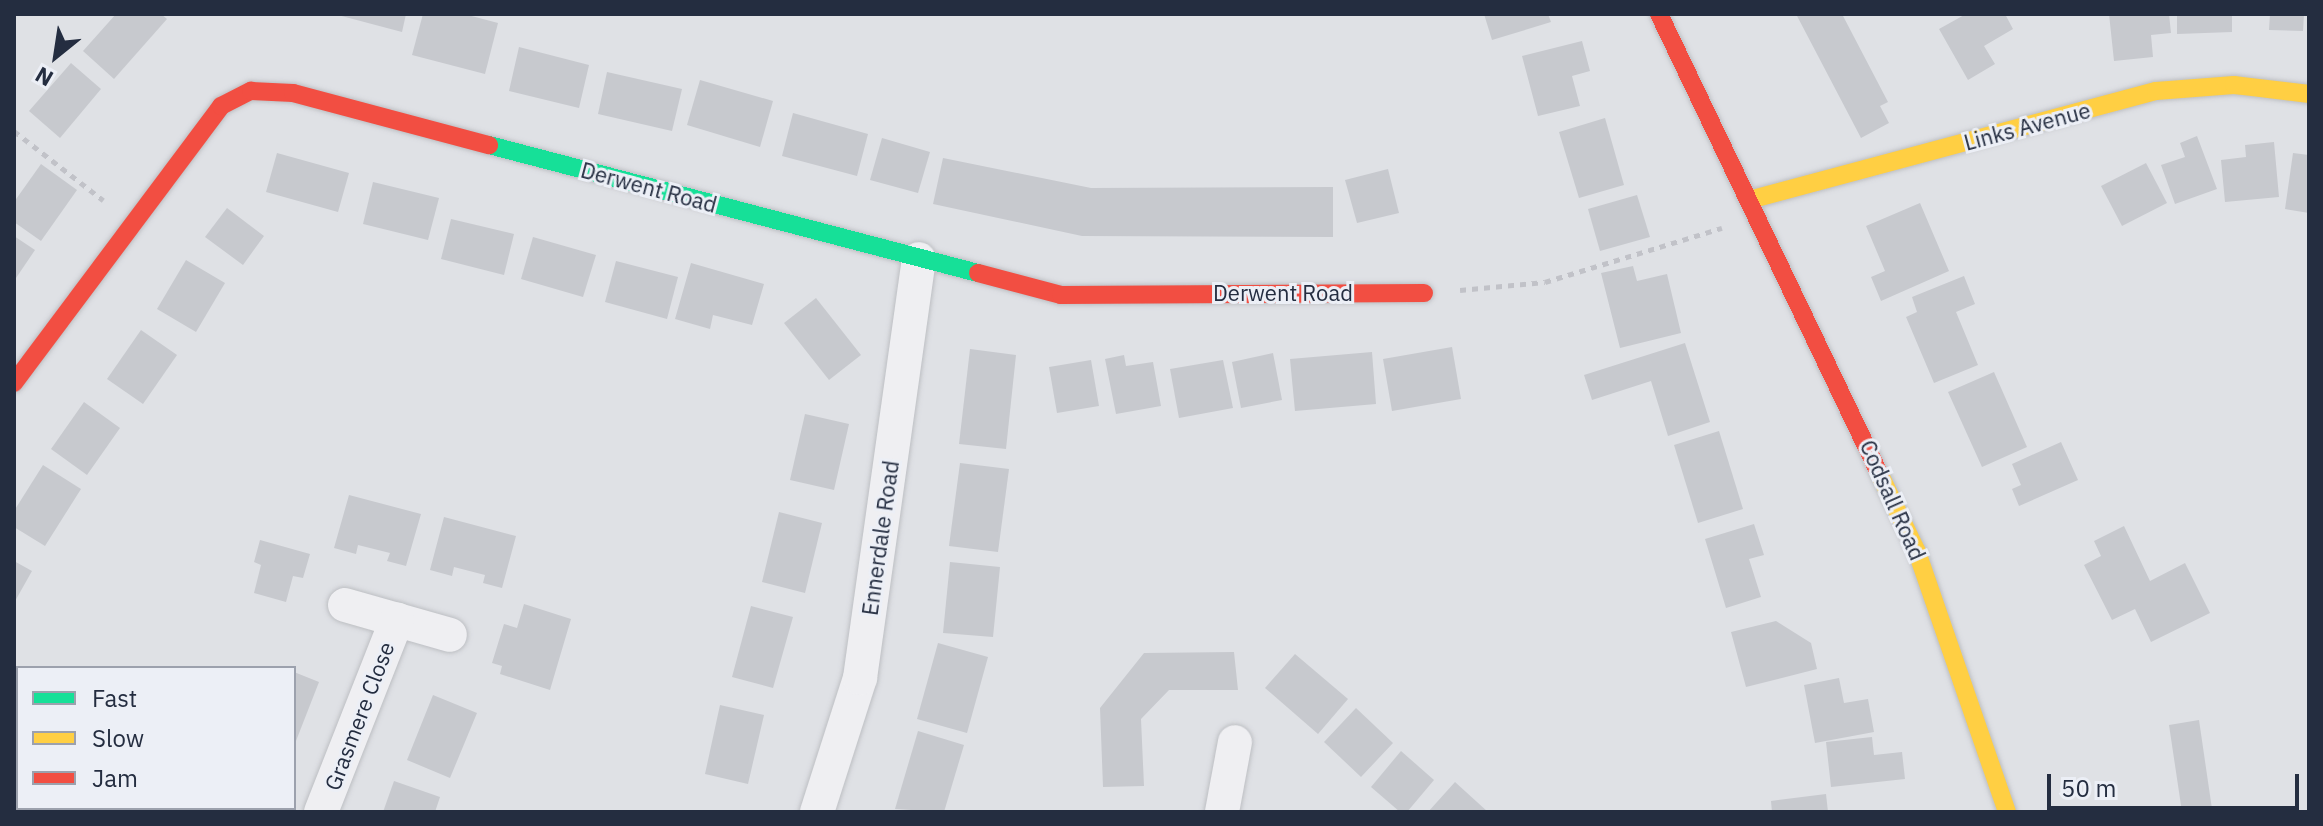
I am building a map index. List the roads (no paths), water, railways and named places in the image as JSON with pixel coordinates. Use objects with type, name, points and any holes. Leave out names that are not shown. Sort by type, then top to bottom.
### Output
[{"type":"street","name":"Codsall Road","points":[[1659,14],[1848,397],[1917,552],[2007,812]]},
{"type":"street","name":"Links Avenue","points":[[1749,200],[2156,91],[2234,85],[2309,94]]},
{"type":"street","name":"Derwent Road","points":[[14,383],[221,106],[251,91],[293,93],[1061,295],[1424,293]]},
{"type":"street","name":"Ennerdale Road","points":[[817,812],[860,678],[919,259]]},
{"type":"street","name":"Grasmere Close","points":[[345,605],[450,635]]},
{"type":"street","name":"Grasmere Close","points":[[321,812],[397,619]]},
{"type":"street","points":[[1226,811],[1235,742]]}]
